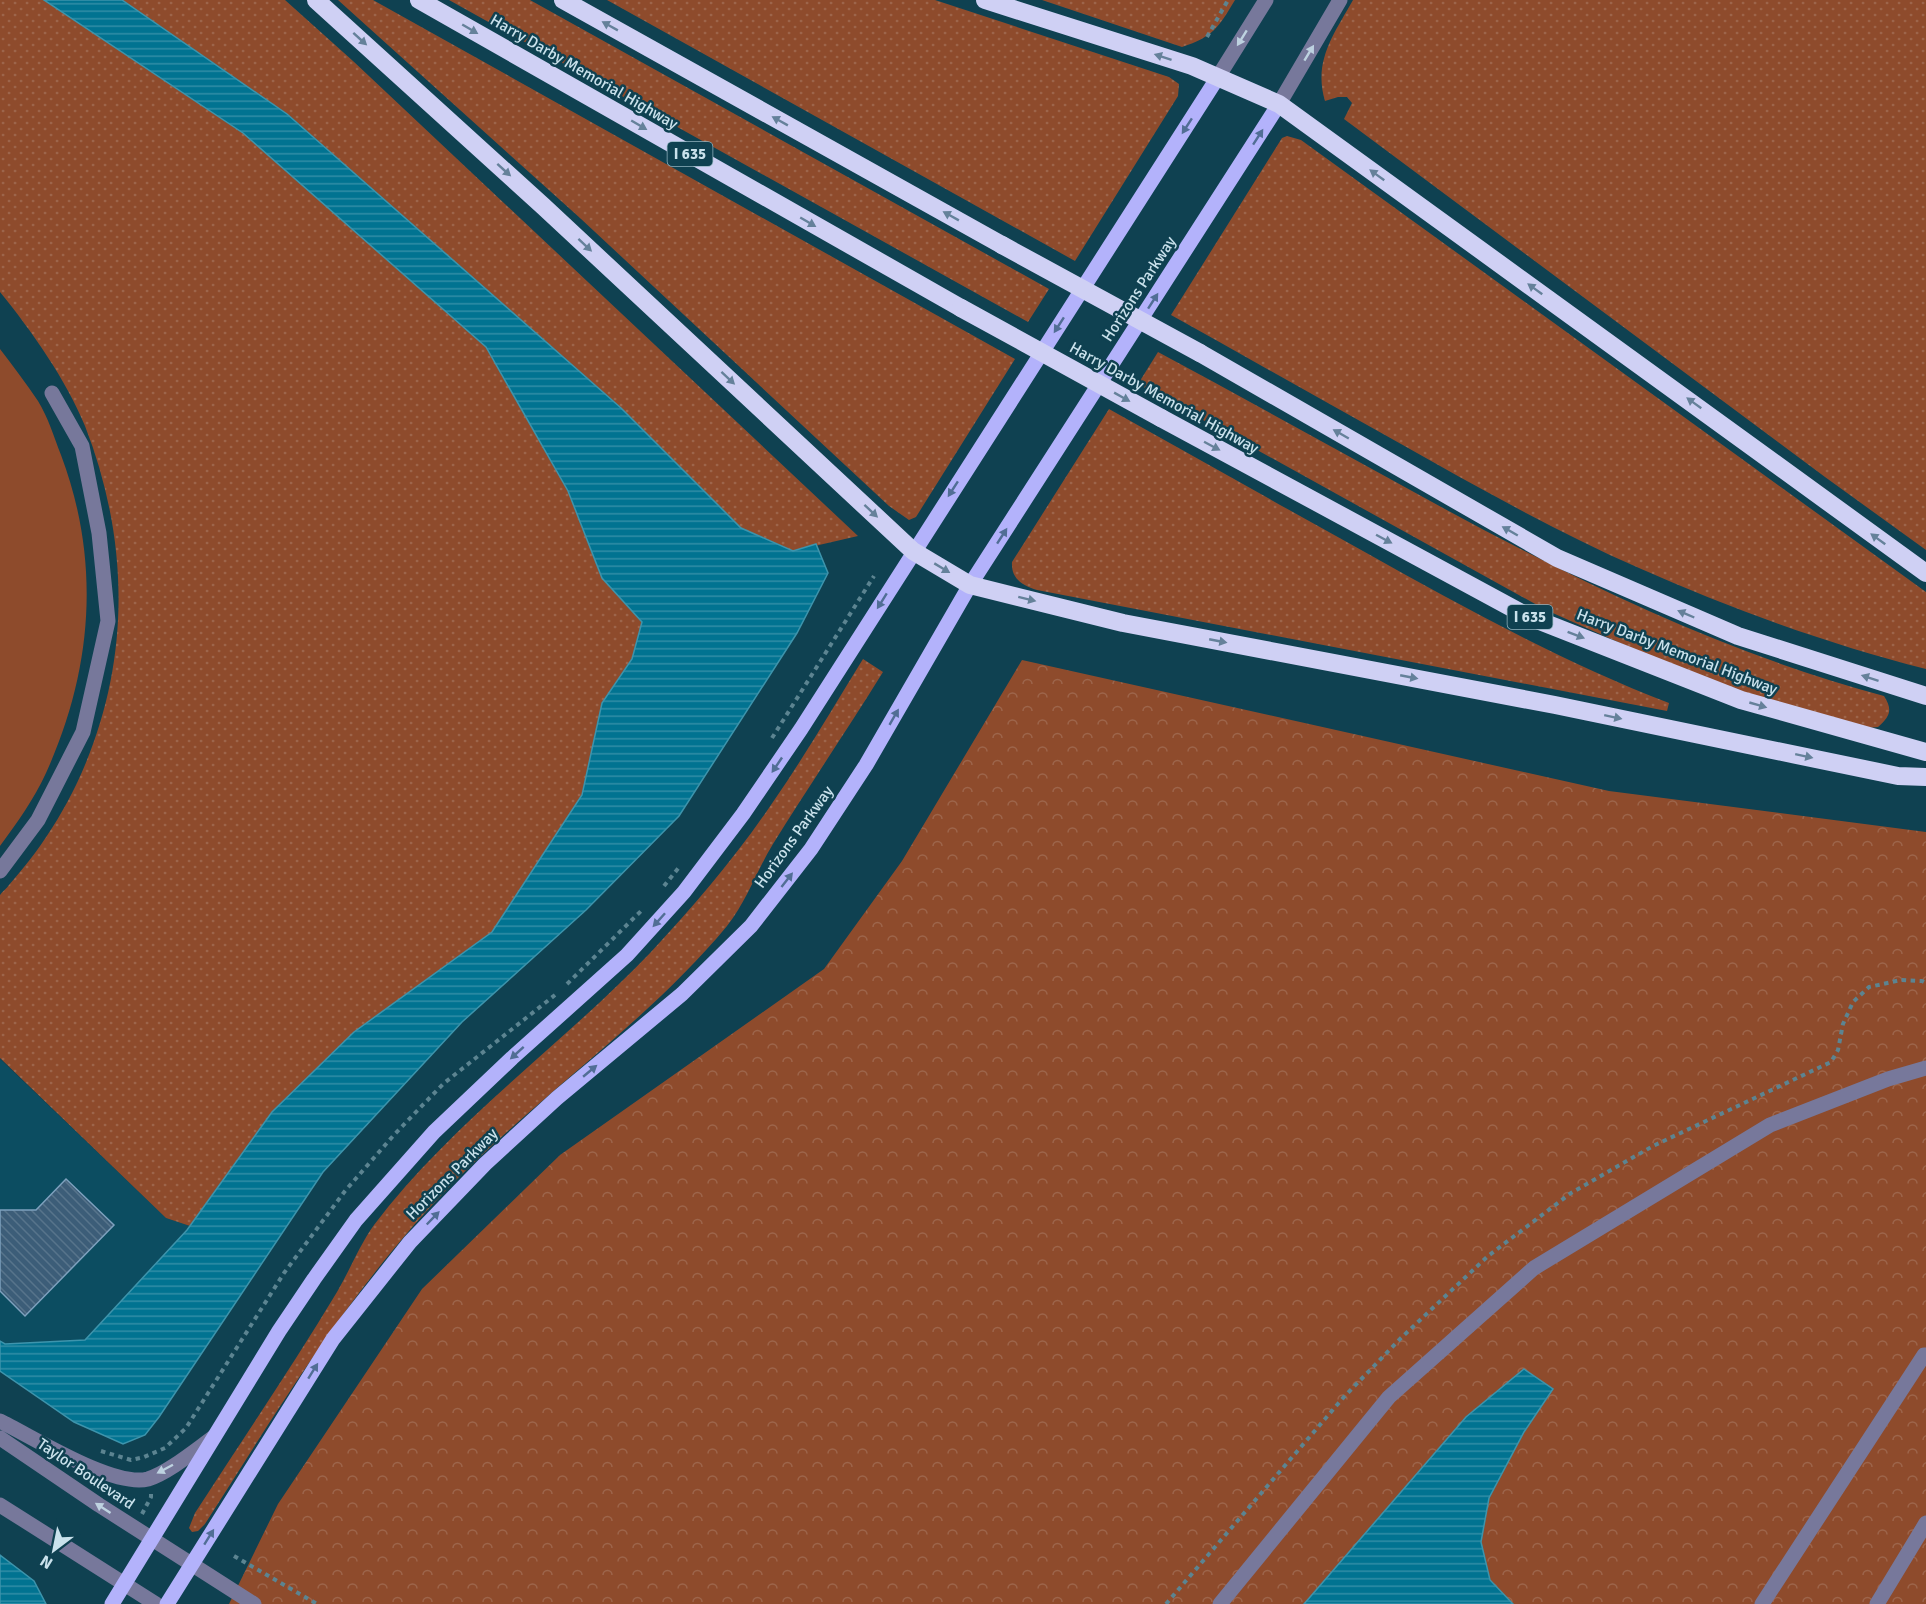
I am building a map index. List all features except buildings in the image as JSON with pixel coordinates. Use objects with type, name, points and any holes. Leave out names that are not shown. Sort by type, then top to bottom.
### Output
[{"type":"highway","points":[[316,0],[543,206],[913,551],[970,585],[1123,623],[1555,705],[1898,776],[1926,777]]},
{"type":"highway","name":"Harry Darby Memorial Highway","points":[[419,0],[961,308],[1527,616],[1741,700],[1926,752]]},
{"type":"highway","points":[[563,0],[1200,353],[1557,558],[1738,636],[1926,696]]},
{"type":"highway","points":[[985,0],[1182,63],[1218,76],[1279,104],[1926,573]]},
{"type":"main road","points":[[112,1604],[279,1331],[356,1220],[434,1132],[512,1058],[627,955],[684,892],[743,814],[801,729],[1218,76]]},
{"type":"main road","name":"Horizons Parkway","points":[[167,1604],[333,1339],[410,1242],[485,1164],[557,1098],[682,994],[751,926],[811,849],[866,765],[970,585],[1279,104]]},
{"type":"street","points":[[1218,76],[1266,0]]},
{"type":"street","name":"Horizons Parkway","points":[[1279,104],[1340,0]]},
{"type":"street","points":[[0,871],[38,820],[83,732],[108,621],[99,533],[82,446],[52,393]]},
{"type":"street","points":[[1220,1604],[1389,1397],[1534,1268],[1770,1125],[1888,1079],[1926,1068]]},
{"type":"street","points":[[1762,1604],[1926,1355]]},
{"type":"street","points":[[0,1421],[101,1472],[131,1480],[148,1479],[174,1465],[214,1437]]},
{"type":"street","name":"Taylor Boulevard","points":[[0,1438],[254,1604]]},
{"type":"street","points":[[0,1505],[156,1604]]},
{"type":"street","points":[[1877,1604],[1926,1523]]},
{"type":"path","points":[[1207,37],[1228,0]]},
{"type":"path","points":[[770,742],[874,576]]},
{"type":"path","points":[[662,890],[682,863]]},
{"type":"path","points":[[96,1450],[131,1460],[165,1448],[186,1428],[291,1264],[345,1191],[393,1136],[443,1084],[560,990],[646,907]]},
{"type":"path","points":[[141,1516],[151,1497],[150,1491]]},
{"type":"path","points":[[234,1556],[317,1604]]},
{"type":"shaded area","points":[[44,0],[122,0],[287,114],[621,408],[741,528],[793,551],[816,544],[828,573],[797,633],[679,816],[586,910],[462,1022],[323,1172],[159,1417],[145,1435],[123,1444],[74,1422],[0,1371],[0,1341],[5,1344],[85,1340],[187,1230],[272,1112],[354,1032],[492,932],[582,795],[602,703],[632,659],[642,622],[602,578],[568,491],[486,347],[243,133]]},
{"type":"shaded area","points":[[0,1059],[166,1218],[190,1226],[85,1340],[5,1344],[0,1341]]},
{"type":"shaded area","points":[[1524,1369],[1553,1389],[1524,1432],[1489,1498],[1481,1542],[1490,1580],[1513,1604],[1304,1604],[1466,1417]]},
{"type":"shaded area","points":[[0,1555],[34,1581],[46,1604],[0,1604]]},
{"type":"green space","points":[[0,0],[44,0],[243,133],[486,347],[568,491],[602,578],[642,622],[632,659],[602,703],[582,795],[492,932],[354,1032],[190,1226],[166,1218],[0,1058],[0,895],[41,845],[63,810],[95,739],[108,695],[115,651],[118,606],[117,560],[111,515],[85,426],[47,356],[0,292]]},
{"type":"green space","points":[[122,0],[285,0],[353,61],[858,536],[793,551],[741,528],[621,408],[287,114]]},
{"type":"green space","points":[[338,0],[373,0],[1015,359],[916,517],[909,520],[889,506],[580,218]]},
{"type":"green space","points":[[449,0],[530,0],[1049,289],[1028,322]]},
{"type":"green space","points":[[607,0],[935,0],[1169,77],[1179,84],[1178,96],[1075,261]]},
{"type":"green space","points":[[1042,0],[1235,0],[1214,30],[1201,39],[1182,47]]},
{"type":"green space","points":[[1353,0],[1926,0],[1926,550],[1344,119],[1352,103],[1347,97],[1325,101],[1322,73],[1327,48]]},
{"type":"green space","points":[[1287,136],[1301,140],[1926,592],[1926,669],[1780,624],[1709,598],[1608,554],[1489,493],[1171,315],[1282,138]]},
{"type":"green space","points":[[0,349],[45,414],[74,495],[82,535],[86,575],[86,615],[82,655],[74,695],[62,734],[36,792],[0,846]]},
{"type":"green space","points":[[1158,352],[1510,544],[1631,603],[1755,655],[1884,696],[1889,705],[1888,716],[1878,727],[1867,728],[1748,694],[1672,666],[1546,610],[1138,384]]},
{"type":"green space","points":[[1109,409],[1476,613],[1590,670],[1669,703],[1667,711],[1037,590],[1027,586],[1013,573],[1012,562]]},
{"type":"green space","points":[[863,659],[883,672],[773,844],[727,926],[665,993],[491,1146],[421,1217],[353,1300],[292,1388],[205,1524],[198,1531],[192,1532],[189,1528],[195,1513],[320,1320],[374,1225],[438,1152],[581,1020],[651,952],[701,897],[775,799]]},
{"type":"green space","points":[[1022,660],[1609,791],[1926,832],[1926,1604],[229,1604],[278,1504],[422,1289],[560,1155],[824,969],[902,861]]}]
